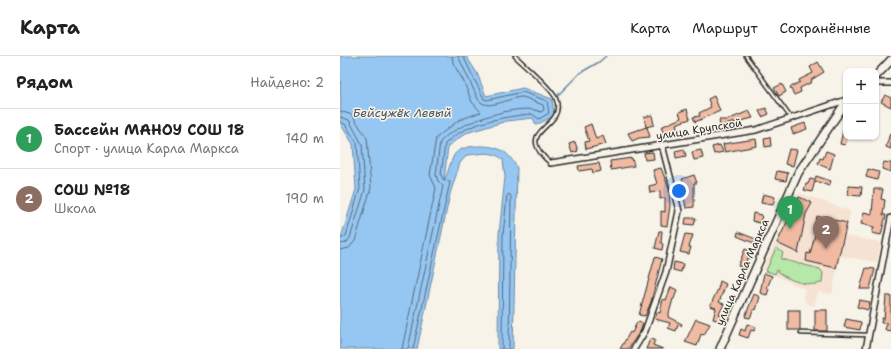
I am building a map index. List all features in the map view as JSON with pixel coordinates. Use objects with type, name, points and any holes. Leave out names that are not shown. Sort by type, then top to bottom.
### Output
[{"type":"main road","points":[[879,73],[891,60]]},
{"type":"main road","name":"улица Карла Маркса","points":[[720,349],[798,173],[844,104]]},
{"type":"street","points":[[879,82],[891,83]]},
{"type":"street","name":"улица Крупской","points":[[551,163],[756,130],[843,102]]},
{"type":"street","points":[[634,349],[645,331],[666,272],[679,211],[662,145]]},
{"type":"street","points":[[866,349],[867,335],[891,218]]},
{"type":"lane","points":[[515,56],[556,99],[558,112],[556,118],[537,135],[536,143],[539,150],[549,163],[551,163]]},
{"type":"lane","points":[[746,56],[791,118]]},
{"type":"lane","points":[[801,332],[867,335]]},
{"type":"shaded area","points":[[799,193],[850,211],[846,236],[881,242],[877,262],[840,256],[832,294],[818,292],[814,306],[805,303],[806,299],[803,298],[805,289],[762,270]]},
{"type":"green space","points":[[776,248],[783,253],[781,259],[820,269],[823,273],[822,282],[818,284],[806,284],[791,280],[777,270],[775,274],[766,271]]},
{"type":"water","name":"Бейсужёк Левый","points":[[340,56],[466,56],[477,73],[486,96],[523,88],[552,99],[554,116],[536,125],[533,118],[507,121],[466,133],[448,146],[444,181],[454,155],[458,151],[469,147],[483,146],[504,151],[517,168],[513,349],[498,349],[499,234],[505,177],[503,160],[495,155],[486,153],[467,155],[460,163],[450,194],[417,349],[340,349],[340,241],[356,189],[353,144],[341,125]]},
{"type":"building","points":[[818,62],[824,72],[811,80],[812,82],[800,88],[801,92],[794,95],[790,87],[800,82],[799,80],[813,73],[810,67]]},
{"type":"building","points":[[782,84],[786,92],[779,96],[774,88]]},
{"type":"building","points":[[885,95],[891,98],[891,107],[881,102]]},
{"type":"building","points":[[714,96],[720,111],[695,122],[693,117],[700,116],[699,113],[711,107],[708,99]]},
{"type":"building","points":[[766,108],[769,114],[762,117],[759,111]]},
{"type":"building","points":[[687,109],[690,119],[676,124],[678,129],[664,134],[661,127],[681,118],[679,112]]},
{"type":"building","points":[[749,111],[753,118],[720,126],[719,120],[727,120]]},
{"type":"building","points":[[652,115],[654,125],[646,127],[644,117]]},
{"type":"building","points":[[805,123],[807,129],[793,134],[791,128]]},
{"type":"building","points":[[591,124],[596,139],[603,136],[606,144],[586,149],[585,142],[589,141],[584,127]]},
{"type":"building","points":[[647,127],[650,137],[639,138],[632,141],[628,133]]},
{"type":"building","points":[[843,130],[843,140],[847,140],[845,145],[840,144]]},
{"type":"building","points":[[891,133],[891,149],[886,147]]},
{"type":"building","points":[[770,137],[771,146],[765,147],[764,138]]},
{"type":"building","points":[[756,139],[757,146],[725,152],[723,144]]},
{"type":"building","points":[[575,142],[578,151],[572,153],[569,144]]},
{"type":"building","points":[[720,145],[723,152],[714,154],[712,147]]},
{"type":"building","points":[[684,149],[686,156],[676,158],[675,151]]},
{"type":"building","points":[[789,149],[797,150],[793,166],[785,164]]},
{"type":"building","points":[[701,150],[703,158],[694,160],[692,152]]},
{"type":"building","points":[[826,151],[834,154],[830,169],[818,164],[820,158],[823,159]]},
{"type":"building","points":[[653,152],[654,159],[645,160],[644,153]]},
{"type":"building","points":[[632,158],[634,166],[611,170],[610,161]]},
{"type":"building","points":[[884,162],[891,163],[891,172],[882,169]]},
{"type":"building","points":[[599,163],[601,171],[593,173],[592,169],[579,171],[578,166]]},
{"type":"building","points":[[661,168],[669,189],[670,206],[667,226],[661,225],[661,211],[665,212],[665,198],[660,199],[660,191],[650,193],[649,186],[657,184],[653,170]]},
{"type":"building","points":[[868,169],[879,172],[877,180],[866,177]]},
{"type":"building","points":[[777,171],[788,173],[786,181],[775,179]]},
{"type":"building","points":[[694,175],[697,183],[694,183],[694,207],[686,208],[683,192],[686,192],[682,179]]},
{"type":"building","points":[[816,176],[831,181],[829,186],[815,181],[812,192],[804,190],[810,179],[815,180]]},
{"type":"building","points":[[849,186],[862,187],[861,196],[848,195]]},
{"type":"building","points":[[874,189],[883,189],[881,199],[885,200],[883,215],[886,215],[881,235],[872,233],[874,227],[861,224],[864,212],[872,214]]},
{"type":"building","points":[[763,194],[775,197],[773,205],[761,203]]},
{"type":"building","points":[[799,197],[812,203],[806,214],[798,253],[777,243]]},
{"type":"building","points":[[753,213],[762,215],[760,223],[752,221]]},
{"type":"building","points":[[817,216],[847,223],[836,268],[806,261],[807,253],[810,254],[818,224],[815,224]]},
{"type":"building","points":[[686,218],[696,218],[694,225],[685,224]]},
{"type":"building","points":[[659,231],[662,231],[662,250],[655,248]]},
{"type":"building","points":[[738,232],[758,240],[756,244],[737,236]]},
{"type":"building","points":[[685,234],[693,235],[689,247],[691,247],[689,254],[680,252]]},
{"type":"building","points":[[745,249],[753,252],[750,259],[747,258],[744,268],[738,266]]},
{"type":"building","points":[[655,257],[662,259],[651,302],[645,316],[639,315]]},
{"type":"building","points":[[674,262],[683,264],[681,272],[673,270]]},
{"type":"building","points":[[866,268],[875,269],[870,289],[860,289]]},
{"type":"building","points":[[764,273],[772,276],[767,288],[769,289],[767,295],[760,293]]},
{"type":"building","points":[[720,281],[726,284],[719,302],[724,304],[719,314],[723,316],[720,321],[713,319],[716,308],[710,306]]},
{"type":"building","points":[[671,287],[677,290],[668,317],[682,324],[681,326],[678,325],[676,331],[668,328],[670,323],[655,319],[657,312],[660,313],[663,299],[666,300]]},
{"type":"building","points":[[754,294],[760,297],[756,310],[754,309],[750,318],[745,317]]},
{"type":"building","points":[[886,296],[891,296],[891,331],[885,330],[887,323],[881,323],[882,318],[884,319]]},
{"type":"building","points":[[859,300],[870,302],[868,310],[857,307]]},
{"type":"building","points":[[788,310],[800,310],[800,330],[788,330]]},
{"type":"building","points":[[815,310],[827,310],[827,331],[815,331]]},
{"type":"building","points":[[696,319],[710,324],[704,335],[701,334],[697,346],[685,342]]},
{"type":"building","points":[[846,319],[861,322],[860,330],[844,327]]},
{"type":"building","points":[[637,322],[643,323],[641,330],[628,349],[620,349],[630,332],[632,333]]},
{"type":"building","points":[[747,324],[756,327],[754,331],[751,330],[748,338],[739,335],[741,329],[745,331]]},
{"type":"building","points":[[650,339],[655,340],[653,345],[663,349],[646,349]]},
{"type":"waterway","points":[[558,95],[580,73],[606,56]]},
{"type":"place","name":"Бассейн МАНОУ СОШ 18","points":[[790,229]]},
{"type":"place","name":"СОШ №18","points":[[826,249]]}]
